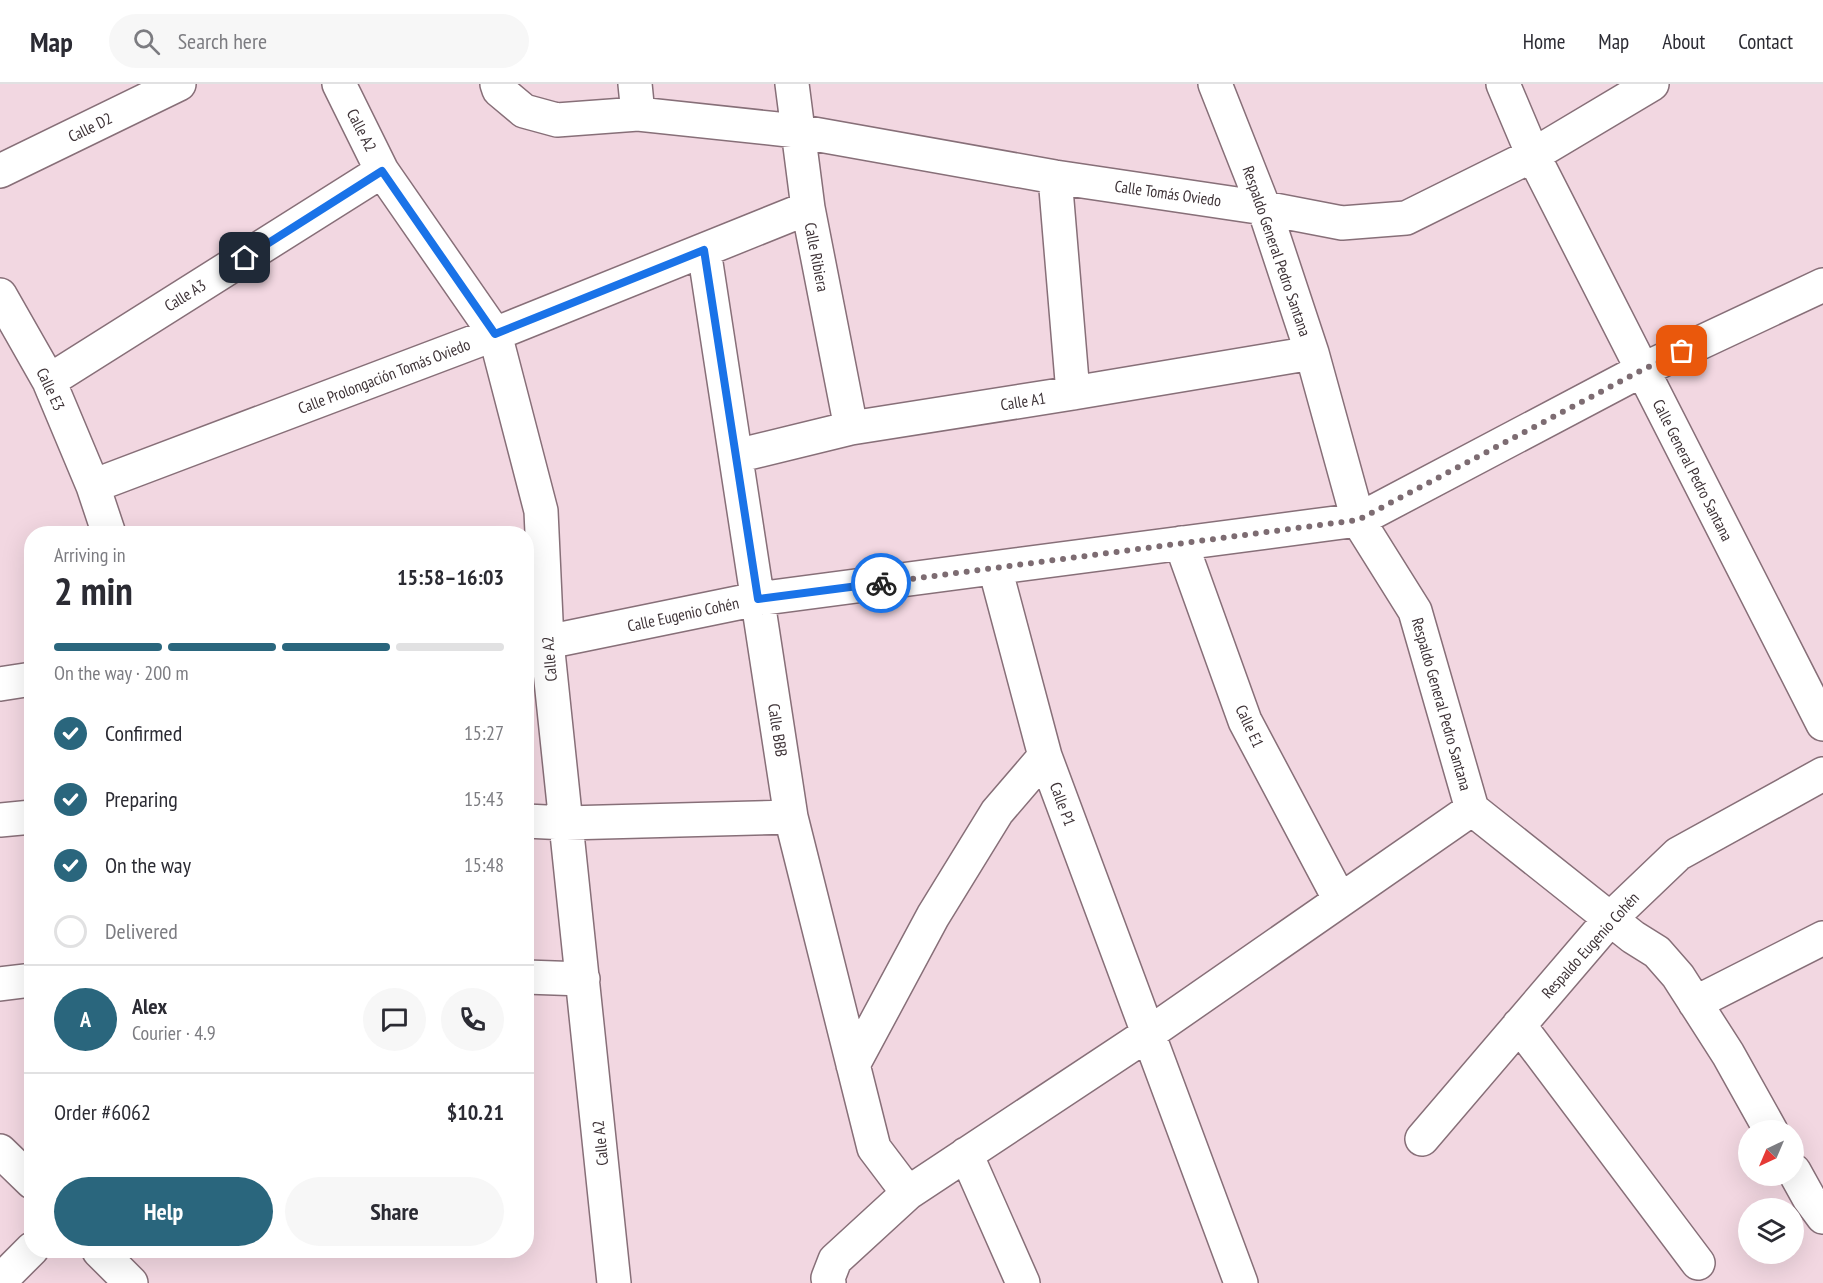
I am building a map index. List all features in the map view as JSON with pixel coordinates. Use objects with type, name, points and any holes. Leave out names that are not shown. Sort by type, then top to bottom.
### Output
[{"type":"street","name":"Calle D2","points":[[0,171],[179,84]]},
{"type":"street","name":"Calle A2","points":[[339,84],[382,171],[495,334],[541,511],[537,643],[566,823],[614,1283]]},
{"type":"street","name":"Calle Tomás Oviedo","points":[[497,84],[499,90],[524,111],[557,120],[637,99],[796,131],[1056,177],[1264,208],[1342,223],[1406,218],[1533,155],[1652,84]]},
{"type":"street","name":"Calle Ribiera","points":[[792,84],[796,131],[808,208],[851,428]]},
{"type":"street","name":"Respaldo General Pedro Santana","points":[[1215,84],[1264,208],[1312,353],[1358,520],[1415,611],[1472,809],[1633,937],[1657,952],[1678,976],[1728,1054],[1765,1120]]},
{"type":"street","name":"Calle General Pedro Santana","points":[[1503,84],[1533,155],[1823,724]]},
{"type":"street","name":"Calle A3","points":[[49,381],[382,171]]},
{"type":"street","points":[[1056,177],[1073,393]]},
{"type":"street","name":"Calle Prolongación Tomás Oviedo","points":[[93,486],[495,334],[808,208]]},
{"type":"street","name":"Calle BBB","points":[[704,250],[791,817],[874,1148],[908,1193]]},
{"type":"street","name":"Calle Eugenio Cohén","points":[[537,643],[758,599],[1358,520],[1642,370],[1823,285]]},
{"type":"street","name":"Calle E3","points":[[0,295],[49,381],[93,486],[106,526]]},
{"type":"street","name":"Calle A1","points":[[736,456],[851,428],[1312,353]]},
{"type":"street","name":"Calle E1","points":[[1181,543],[1245,721],[1340,900]]},
{"type":"street","name":"Calle P1","points":[[995,567],[1045,756],[1241,1283]]},
{"type":"street","points":[[0,684],[24,680]]},
{"type":"street","points":[[853,1065],[933,916],[997,812],[1045,756]]},
{"type":"street","name":"Respaldo Eugenio Cohén","points":[[1422,1139],[1611,918],[1678,854],[1823,774]]},
{"type":"street","points":[[829,1283],[828,1278],[835,1260],[908,1193],[1148,1034],[1472,809]]},
{"type":"street","points":[[534,821],[566,823],[791,817]]},
{"type":"street","points":[[0,820],[24,818]]},
{"type":"street","points":[[1695,1003],[1823,938]]},
{"type":"street","points":[[534,977],[583,979]]},
{"type":"street","points":[[0,984],[24,981]]},
{"type":"street","points":[[1519,1025],[1698,1263]]},
{"type":"street","points":[[966,1154],[1023,1283]]},
{"type":"street","points":[[1802,1186],[1823,1217]]},
{"type":"street","points":[[0,1281],[24,1258]]},
{"type":"street","points":[[106,1258],[131,1283]]},
{"type":"way so far","points":[[881,583],[1358,520],[1682,351]]},
{"type":"route","points":[[245,258],[382,171],[495,334],[704,250],[758,599],[881,583]]}]
